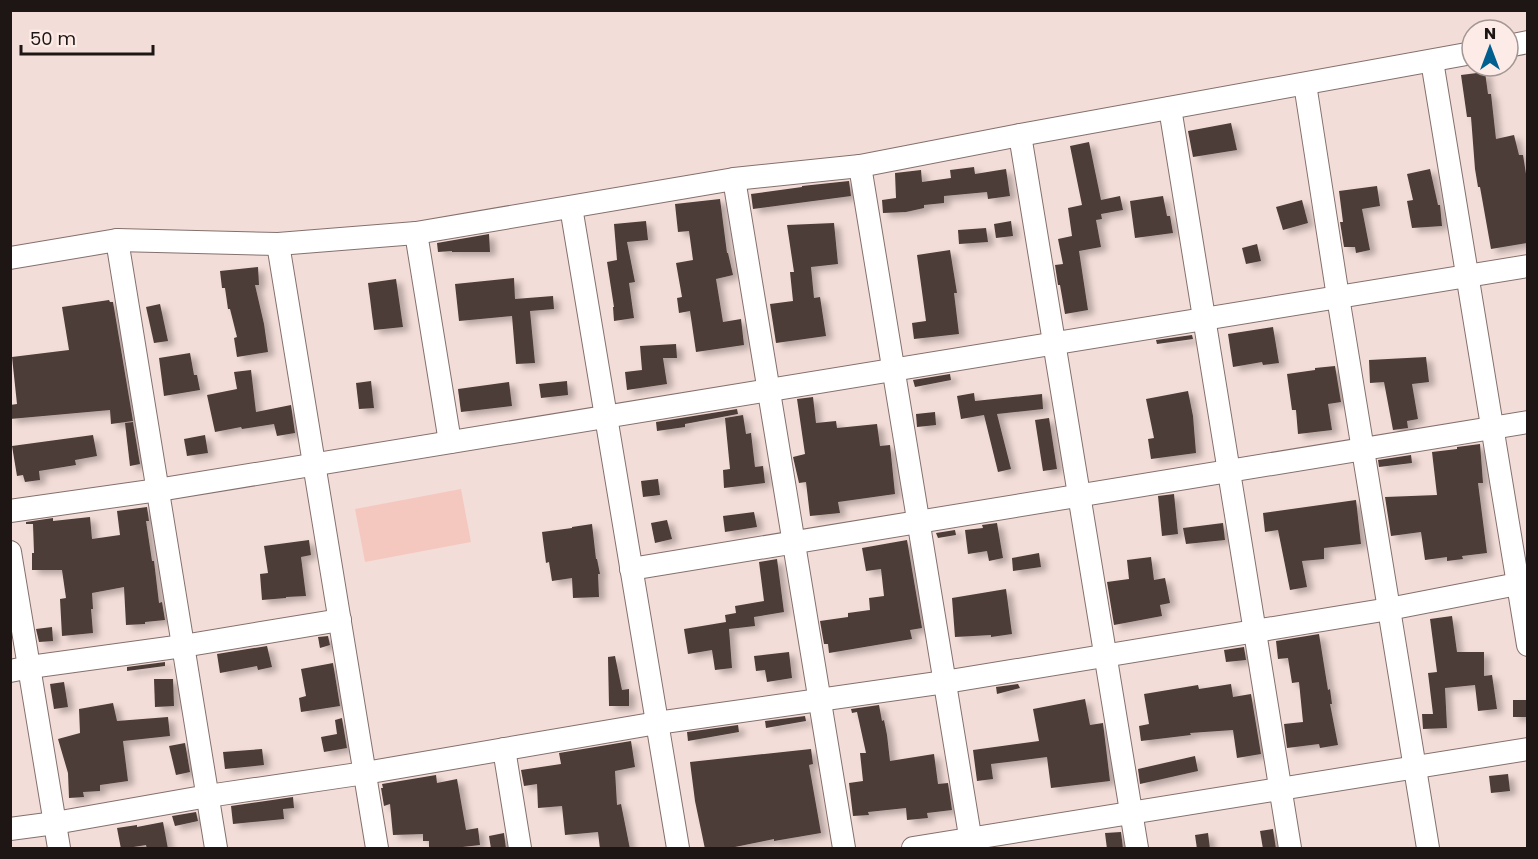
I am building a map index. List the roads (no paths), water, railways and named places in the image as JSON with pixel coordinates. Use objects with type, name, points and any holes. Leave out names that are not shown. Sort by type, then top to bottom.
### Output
[{"type":"street","points":[[10,258],[117,240],[278,244],[416,233],[734,179],[860,166],[1460,55]]},
{"type":"street","points":[[1432,61],[1492,427],[1522,583],[1527,645]]},
{"type":"street","points":[[1305,84],[1428,849]]},
{"type":"street","points":[[1170,108],[1290,849]]},
{"type":"street","points":[[1020,135],[1137,849]]},
{"type":"street","points":[[860,166],[971,844]]},
{"type":"street","points":[[734,179],[844,849]]},
{"type":"street","points":[[571,207],[678,849]]},
{"type":"street","points":[[416,233],[450,442]]},
{"type":"street","points":[[117,240],[216,849]]},
{"type":"street","points":[[278,244],[377,849]]},
{"type":"street","points":[[10,511],[158,490],[1527,266]]},
{"type":"street","points":[[631,569],[1527,422]]},
{"type":"street","points":[[10,552],[20,669],[59,849]]},
{"type":"street","points":[[10,829],[365,773],[657,723],[945,682],[1389,609],[1522,583]]},
{"type":"street","points":[[20,669],[340,620]]},
{"type":"street","points":[[913,849],[971,844],[1131,813],[1527,749]]},
{"type":"street","points":[[504,750],[520,849]]}]
